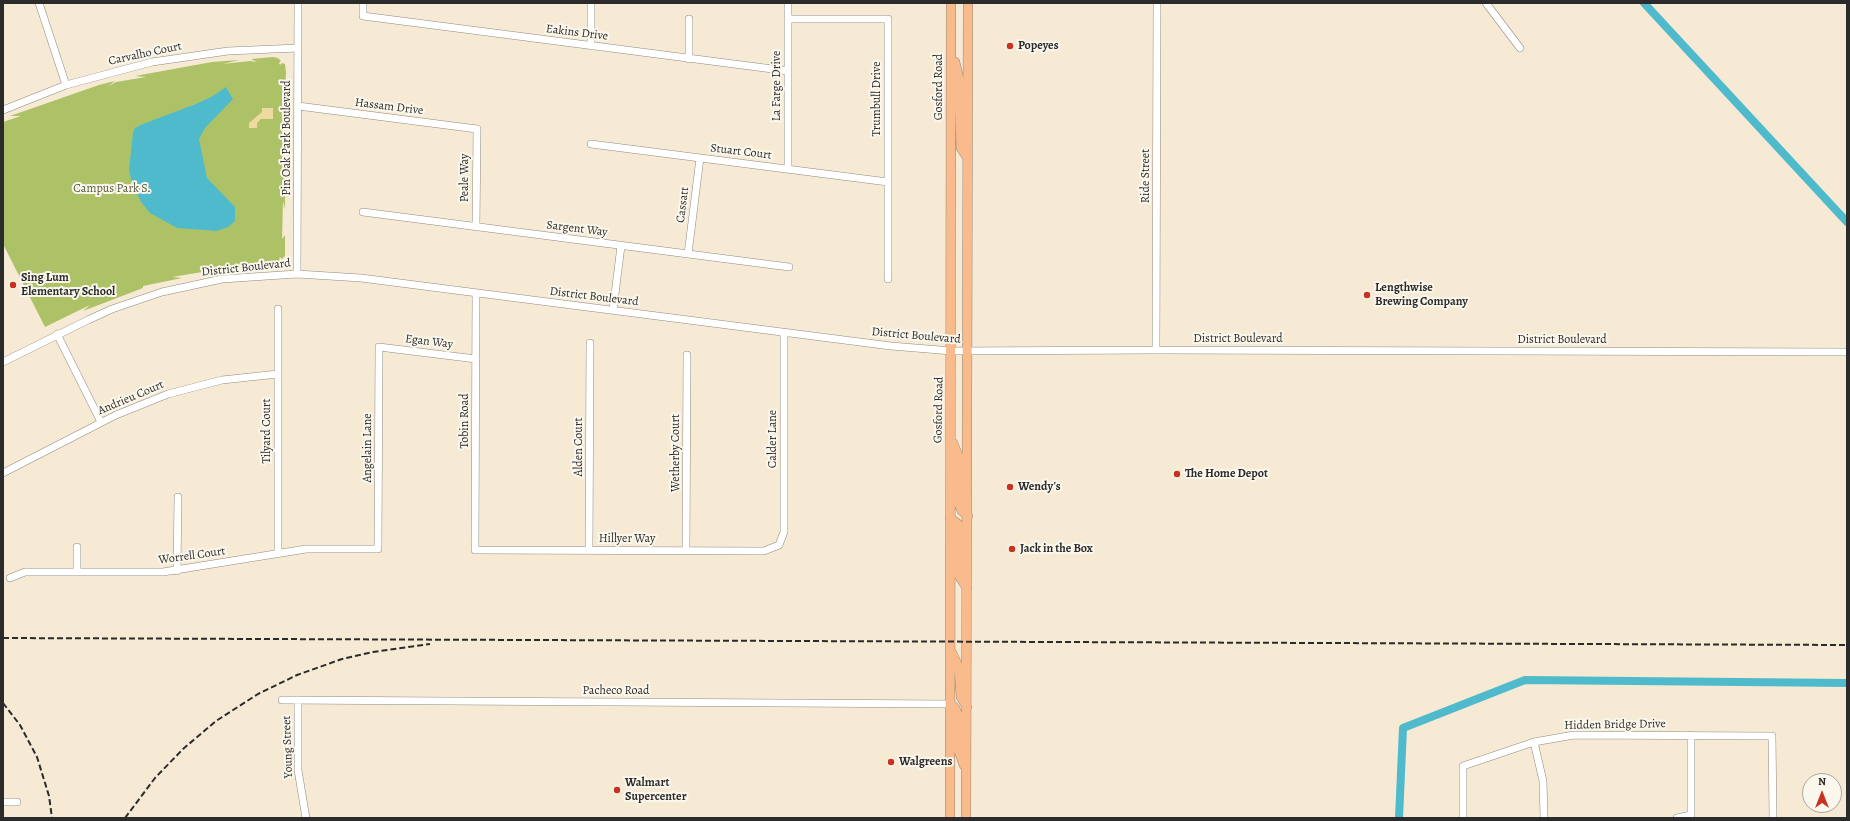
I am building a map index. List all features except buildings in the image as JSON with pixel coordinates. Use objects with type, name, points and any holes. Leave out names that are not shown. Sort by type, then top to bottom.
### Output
[{"type":"main road","name":"Gosford Road","points":[[950,818],[950,438],[952,351],[951,3]]},
{"type":"main road","points":[[966,818],[968,589],[968,3]]},
{"type":"main road","points":[[951,47],[959,79],[960,148],[967,157]]},
{"type":"main road","points":[[950,438],[959,458],[959,504],[962,511],[968,516]]},
{"type":"main road","points":[[950,518],[958,524],[958,574],[968,589]]},
{"type":"main road","points":[[950,648],[959,668],[961,697],[967,707]]},
{"type":"main road","points":[[950,704],[955,708],[959,718],[959,751],[967,772]]},
{"type":"street","points":[[39,3],[66,85]]},
{"type":"street","name":"Pin Oak Park Boulevard","points":[[297,274],[298,3]]},
{"type":"street","name":"Eakins Drive","points":[[363,3],[363,16],[788,71]]},
{"type":"street","points":[[590,46],[591,3]]},
{"type":"street","name":"La Farge Drive","points":[[788,3],[788,169]]},
{"type":"street","name":"Ride Street","points":[[1156,350],[1157,3]]},
{"type":"street","points":[[1486,3],[1520,48]]},
{"type":"street","points":[[689,18],[689,59]]},
{"type":"street","name":"Trumbull Drive","points":[[788,19],[888,20],[888,279]]},
{"type":"street","name":"Carvalho Court","points":[[3,110],[66,85],[128,68],[190,56],[228,51],[298,48]]},
{"type":"street","name":"Hassam Drive","points":[[298,106],[476,129]]},
{"type":"street","name":"Peale Way","points":[[476,129],[476,227]]},
{"type":"street","name":"Stuart Court","points":[[590,144],[888,182]]},
{"type":"street","name":"Cassatt","points":[[688,254],[700,158]]},
{"type":"street","name":"Sargent Way","points":[[363,212],[789,267]]},
{"type":"street","points":[[613,310],[621,246]]},
{"type":"street","name":"District Boulevard","points":[[3,362],[57,334],[112,309],[162,292],[222,279],[297,274],[345,276],[891,346],[952,351],[1156,350],[1847,352]]},
{"type":"street","name":"Tobin Road","points":[[475,550],[476,293]]},
{"type":"street","name":"Tilyard Court","points":[[278,309],[278,554]]},
{"type":"street","name":"Calder Lane","points":[[778,545],[784,532],[784,332]]},
{"type":"street","points":[[57,334],[101,422]]},
{"type":"street","name":"Alden Court","points":[[589,550],[590,343]]},
{"type":"street","name":"Egan Way","points":[[379,347],[476,359]]},
{"type":"street","name":"Angelain Lane","points":[[378,549],[379,347]]},
{"type":"street","name":"Wetherby Court","points":[[686,551],[687,356]]},
{"type":"street","name":"Andrieu Court","points":[[3,473],[101,422],[142,403],[195,386],[250,376],[278,374]]},
{"type":"street","points":[[177,570],[178,497]]},
{"type":"street","name":"Hillyer Way","points":[[475,550],[764,551],[778,545]]},
{"type":"street","points":[[77,547],[77,572]]},
{"type":"street","name":"Worrell Court","points":[[10,578],[25,572],[177,570],[306,549],[378,549]]},
{"type":"street","name":"Pacheco Road","points":[[282,700],[950,704]]},
{"type":"street","name":"Young Street","points":[[298,700],[298,770],[306,818]]},
{"type":"street","name":"Hidden Bridge Drive","points":[[1463,818],[1463,766],[1534,742],[1574,735],[1691,735],[1772,736],[1773,818]]},
{"type":"street","points":[[1678,818],[1691,815],[1691,735]]},
{"type":"street","points":[[1534,742],[1543,780],[1544,818]]},
{"type":"street","points":[[3,802],[17,802]]},
{"type":"green space","name":"Campus Park S.","points":[[278,58],[281,61],[279,63],[280,65],[282,63],[285,64],[286,73],[285,92],[283,87],[283,126],[285,119],[285,209],[283,201],[282,239],[285,235],[285,256],[282,259],[280,257],[279,259],[281,261],[277,265],[256,266],[260,263],[257,263],[172,277],[182,278],[143,286],[143,288],[83,311],[90,305],[45,327],[3,244],[3,122],[21,116],[10,116],[99,85],[115,81],[107,87],[116,82],[146,77],[135,76],[212,62],[239,60],[223,64],[250,61],[257,62],[251,59]]},
{"type":"sand","points":[[262,108],[273,108],[273,119],[261,119],[257,123],[257,128],[249,128],[249,123],[262,112]]},
{"type":"water","points":[[226,87],[233,99],[205,128],[199,139],[207,178],[235,207],[235,221],[228,227],[217,231],[177,228],[150,213],[142,203],[133,187],[129,170],[133,133],[135,128],[143,124],[196,104],[213,96]]},
{"type":"waterway","points":[[1644,3],[1847,222]]},
{"type":"waterway","points":[[1399,818],[1403,728],[1525,680],[1847,683]]},
{"type":"railway","points":[[3,638],[1847,645]]},
{"type":"railway","points":[[125,818],[155,778],[183,749],[216,721],[258,694],[297,675],[342,659],[373,652],[430,644]]},
{"type":"railway","points":[[3,703],[20,725],[37,757],[49,796],[52,818]]},
{"type":"place","name":"Popeyes","points":[[1010,46]]},
{"type":"place","name":"Sing Lum Elementary School","points":[[13,285]]},
{"type":"place","name":"Lengthwise Brewing Company","points":[[1367,295]]},
{"type":"place","name":"The Home Depot","points":[[1177,474]]},
{"type":"place","name":"Wendy's","points":[[1010,487]]},
{"type":"place","name":"Jack in the Box","points":[[1012,549]]},
{"type":"place","name":"Walgreens","points":[[891,762]]},
{"type":"place","name":"Walmart Supercenter","points":[[617,790]]}]
